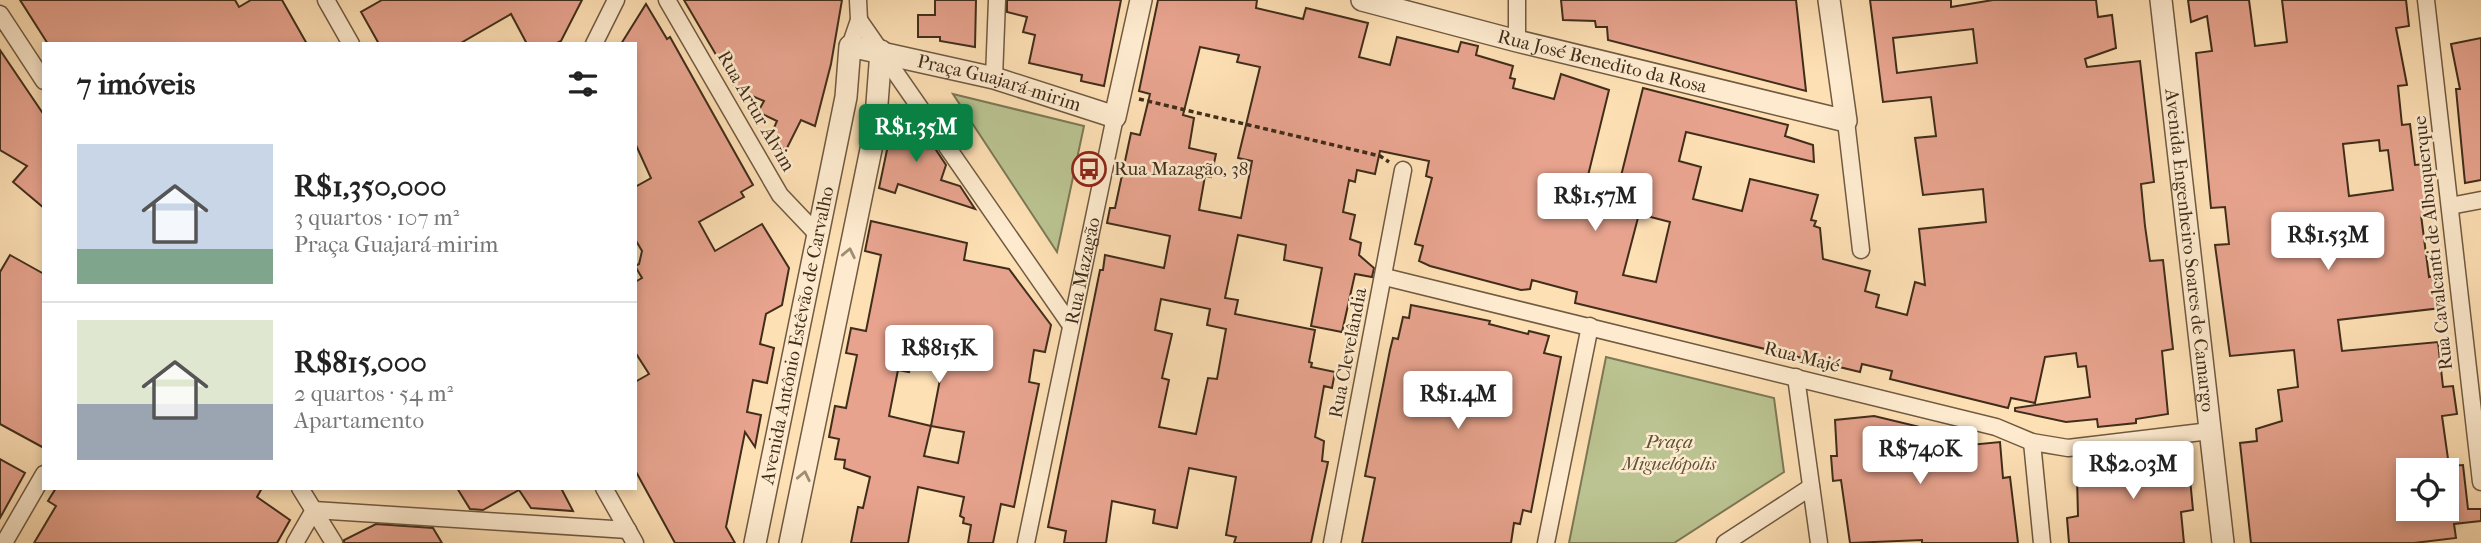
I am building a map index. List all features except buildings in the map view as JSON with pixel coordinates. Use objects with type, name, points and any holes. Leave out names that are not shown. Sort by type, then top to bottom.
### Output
[{"type":"street","points":[[326,0],[350,42]]},
{"type":"street","points":[[595,42],[616,0]]},
{"type":"street","name":"Rua Artur Alvim","points":[[667,0],[780,195],[818,235]]},
{"type":"street","points":[[850,46],[859,20],[858,0]]},
{"type":"street","points":[[995,78],[996,0]]},
{"type":"street","name":"Rua Mazagão","points":[[1026,543],[1070,324],[1141,0]]},
{"type":"street","name":"Rua José Benedito da Rosa","points":[[1362,0],[1517,41],[1846,121]]},
{"type":"street","points":[[1517,0],[1517,41]]},
{"type":"street","points":[[1829,0],[1861,250]]},
{"type":"street","name":"Avenida Engenheiro Soares de Camargo","points":[[2161,0],[2223,543]]},
{"type":"street","name":"Rua Cavalcanti de Albuquerque","points":[[2426,0],[2479,442],[2481,482]]},
{"type":"street","points":[[0,14],[42,78]]},
{"type":"street","points":[[859,20],[881,51]]},
{"type":"street","name":"Avenida Antônio Estêvão de Carvalho","points":[[755,543],[846,97],[850,46]]},
{"type":"street","name":"Praça Guajará-mirim","points":[[850,46],[995,78],[1115,117]]},
{"type":"street","name":"Avenida Antônio Estêvão de Carvalho","points":[[791,543],[875,130],[881,51]]},
{"type":"street","name":"Praça Guajará-mirim","points":[[881,51],[1070,324]]},
{"type":"street","name":"Rua Clevelândia","points":[[1332,543],[1385,277],[1403,170]]},
{"type":"street","points":[[2450,206],[2481,200]]},
{"type":"street","name":"Rua Majé","points":[[1385,277],[1996,427],[2032,442],[2068,449],[2210,430]]},
{"type":"street","points":[[1546,543],[1590,326]]},
{"type":"street","points":[[1796,377],[1818,543]]},
{"type":"street","points":[[2032,442],[2042,543]]},
{"type":"street","points":[[4,543],[42,477]]},
{"type":"street","points":[[1725,543],[1811,487]]},
{"type":"street","points":[[301,490],[334,543]]},
{"type":"street","points":[[605,490],[631,536]]},
{"type":"street","points":[[314,510],[631,536]]},
{"type":"street","points":[[295,543],[314,510]]},
{"type":"path","points":[[1120,95],[1380,156],[1403,170]]},
{"type":"green space","points":[[953,94],[1084,126],[1057,252]]},
{"type":"green space","name":"Praça Miguelópolis","points":[[1606,357],[1774,398],[1784,472],[1674,543],[1569,543]]},
{"type":"place","name":"Rua Mazagão, 38","points":[[1089,169]]}]
